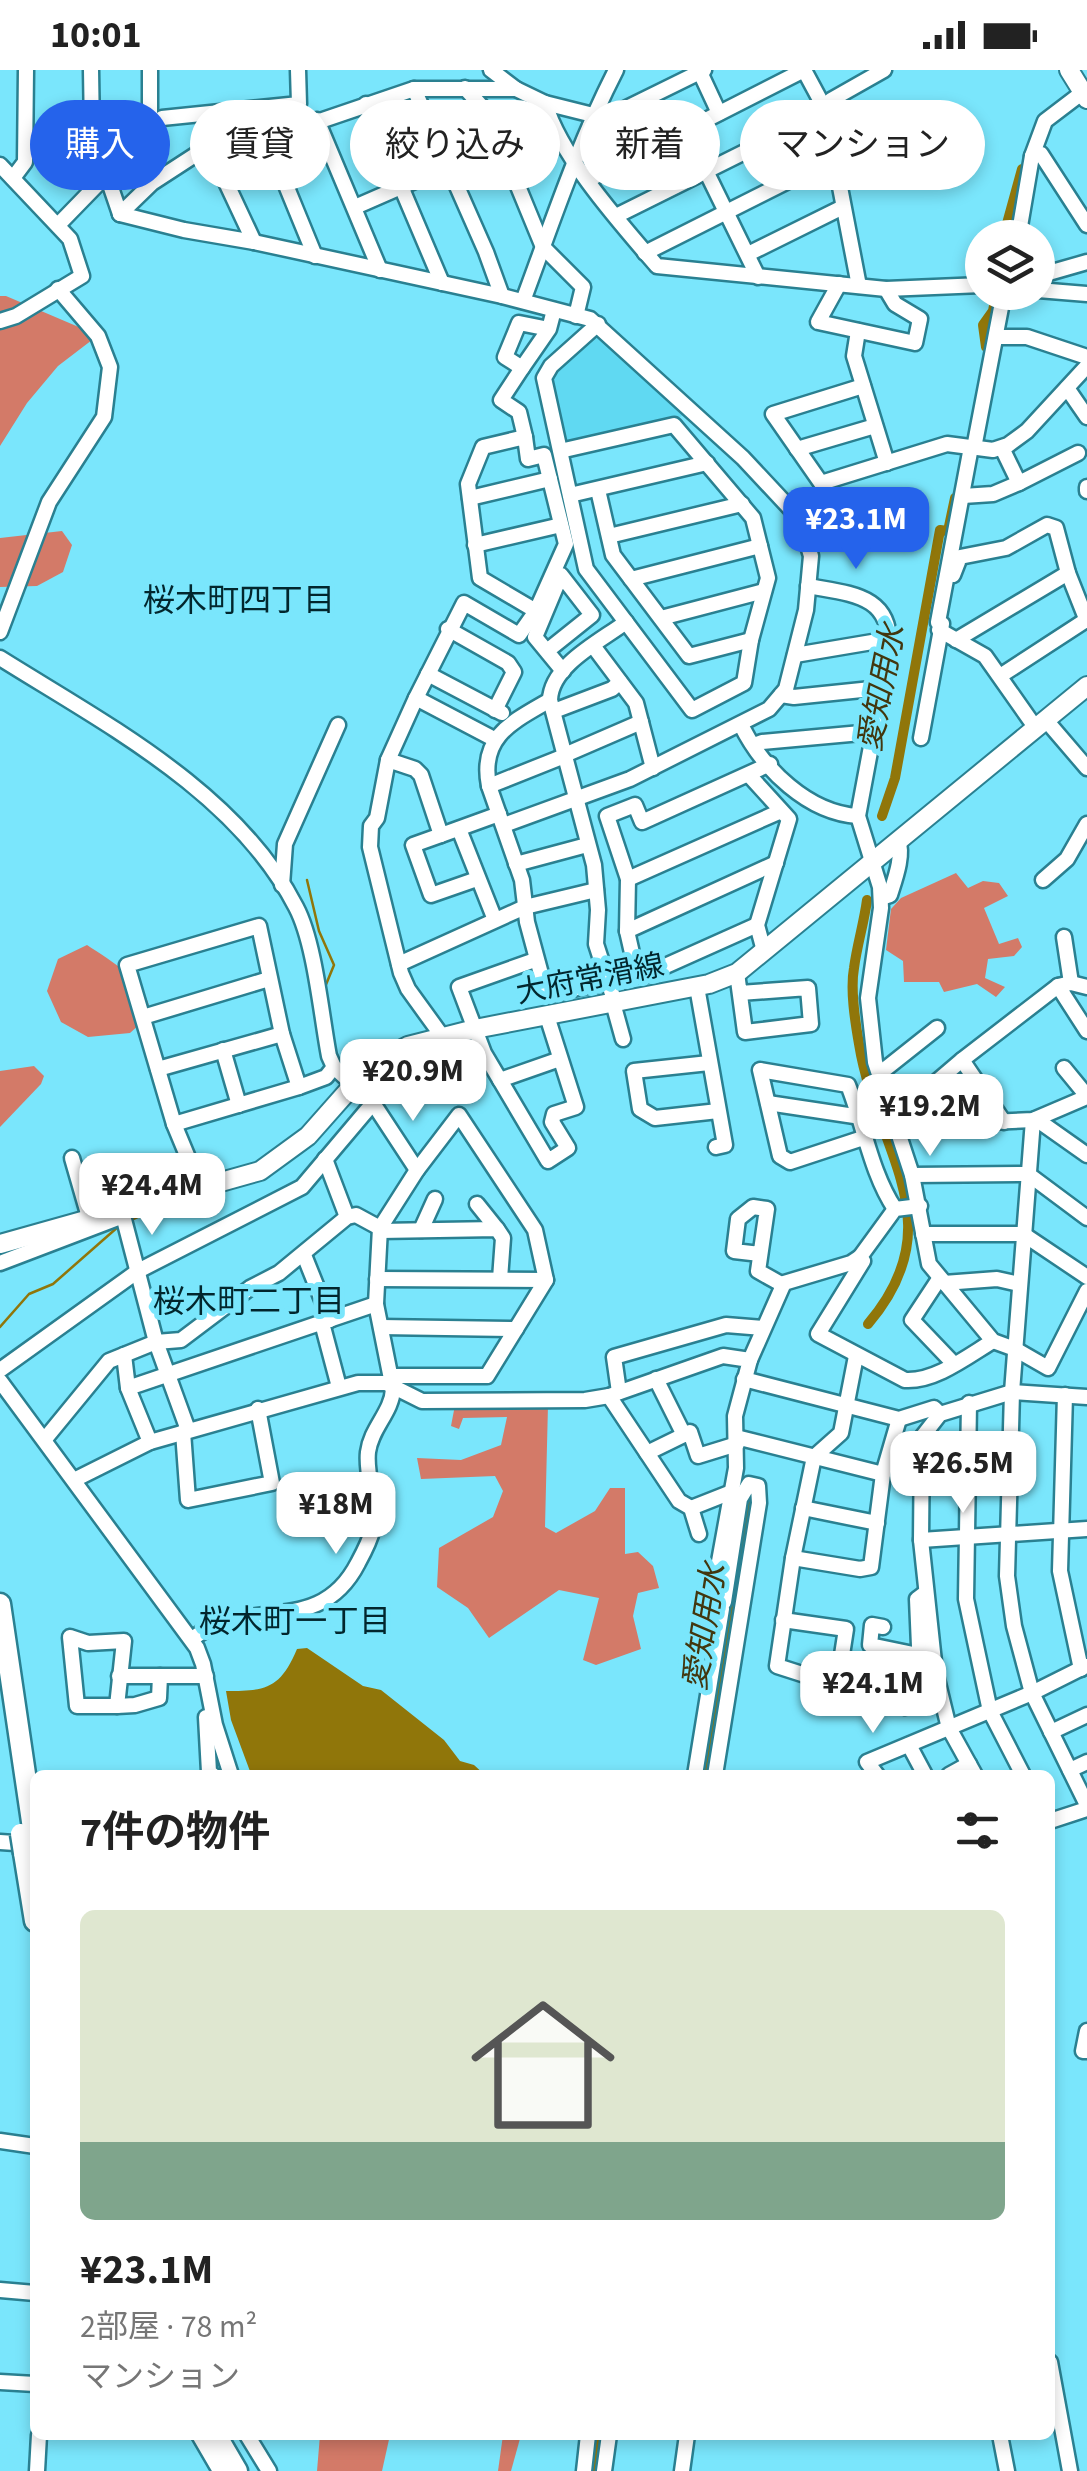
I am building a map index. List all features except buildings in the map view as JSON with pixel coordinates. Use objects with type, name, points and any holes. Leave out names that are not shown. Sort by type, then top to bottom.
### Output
[{"type":"highway","points":[[0,1604],[30,1841]]},
{"type":"highway","points":[[0,1688],[30,1841]]},
{"type":"highway","points":[[219,2440],[237,2471]]},
{"type":"highway","points":[[234,2440],[252,2471]]},
{"type":"main road","points":[[1069,70],[1086,90]]},
{"type":"main road","points":[[1082,70],[1086,90]]},
{"type":"main road","name":"大府常滑線","points":[[0,1244],[260,1171],[290,1152],[354,1082],[393,1053],[442,1036],[697,986],[737,972],[1087,686]]},
{"type":"street","points":[[13,178],[26,162],[26,70]]},
{"type":"street","points":[[91,70],[91,100]]},
{"type":"street","points":[[150,70],[150,100]]},
{"type":"street","points":[[170,117],[300,104],[298,70]]},
{"type":"street","points":[[491,70],[537,100]]},
{"type":"street","points":[[601,100],[616,70]]},
{"type":"street","points":[[720,112],[804,70],[821,100]]},
{"type":"street","points":[[831,100],[884,70]]},
{"type":"street","points":[[637,100],[701,71],[713,100]]},
{"type":"street","points":[[378,100],[414,88],[516,89]]},
{"type":"street","points":[[414,88],[419,100]]},
{"type":"street","points":[[465,88],[474,100]]},
{"type":"street","points":[[1021,220],[1032,156],[1048,118],[1086,90]]},
{"type":"street","points":[[560,137],[580,168]]},
{"type":"street","points":[[523,301],[580,148]]},
{"type":"street","points":[[330,150],[380,270]]},
{"type":"street","points":[[1032,156],[1041,154],[1087,225]]},
{"type":"street","points":[[120,214],[152,183],[190,158]]},
{"type":"street","points":[[0,165],[70,240],[82,276],[16,316],[0,321]]},
{"type":"street","points":[[58,224],[93,190]]},
{"type":"street","points":[[112,190],[120,214]]},
{"type":"street","points":[[230,190],[254,242]]},
{"type":"street","points":[[288,190],[315,256]]},
{"type":"street","points":[[355,208],[396,190]]},
{"type":"street","points":[[402,190],[442,283]]},
{"type":"street","points":[[457,190],[502,296]]},
{"type":"street","points":[[523,190],[543,247],[583,287],[576,316]]},
{"type":"street","points":[[596,190],[657,266],[886,289],[965,285]]},
{"type":"street","points":[[616,216],[667,190]]},
{"type":"street","points":[[716,190],[758,277]]},
{"type":"street","points":[[645,253],[771,190]]},
{"type":"street","points":[[841,190],[859,286]]},
{"type":"street","points":[[748,254],[844,207]]},
{"type":"street","points":[[120,214],[502,296],[598,324],[743,458],[800,519],[811,556],[808,586],[786,689],[769,709],[654,768],[578,800],[459,829],[414,845],[431,896],[477,880]]},
{"type":"street","points":[[1055,271],[1087,262]]},
{"type":"street","points":[[839,284],[818,322],[916,343],[920,319],[895,304],[886,289]]},
{"type":"street","points":[[0,632],[50,502],[104,418],[110,367],[98,336],[58,289]]},
{"type":"street","points":[[1055,291],[1087,294]]},
{"type":"street","points":[[442,1036],[408,989],[399,964],[370,847],[371,826],[377,818],[388,760],[464,603],[519,634],[536,611],[566,544],[544,456],[528,459],[519,412],[500,400],[548,329],[554,310]]},
{"type":"street","points":[[1000,310],[947,561],[938,622],[956,640],[985,656],[1040,723],[1081,750],[1087,768]]},
{"type":"street","points":[[522,368],[505,357],[519,322],[548,329]]},
{"type":"street","points":[[560,451],[674,425],[742,504],[753,518],[768,578],[744,683],[692,710],[586,568],[560,451],[544,378],[551,366],[598,324]]},
{"type":"street","points":[[858,331],[854,356],[887,463]]},
{"type":"street","points":[[1002,336],[1027,337],[1087,357]]},
{"type":"street","points":[[863,386],[773,414],[821,483],[947,444],[1002,448],[1027,432],[1087,366]]},
{"type":"street","points":[[1066,388],[1087,417]]},
{"type":"street","points":[[798,449],[876,426]]},
{"type":"street","points":[[525,437],[483,447],[468,484],[480,578],[536,611]]},
{"type":"street","points":[[1002,448],[1019,482]]},
{"type":"street","points":[[963,496],[993,494],[1078,453]]},
{"type":"street","points":[[570,496],[708,462]]},
{"type":"street","points":[[470,498],[550,479]]},
{"type":"street","points":[[598,490],[614,555],[688,656],[751,640]]},
{"type":"street","points":[[609,536],[742,504]]},
{"type":"street","points":[[475,545],[561,525]]},
{"type":"street","points":[[920,738],[941,627],[960,556],[1006,548],[1048,525],[1056,528],[1087,621],[1000,676]]},
{"type":"street","points":[[631,579],[760,546]]},
{"type":"street","points":[[956,640],[1068,572]]},
{"type":"street","points":[[547,651],[592,615],[561,575],[535,636],[547,651],[563,671]]},
{"type":"street","points":[[722,1609],[716,1578],[736,1468],[735,1416],[762,1328],[784,1284],[860,1257],[907,1207],[912,1175],[870,1034],[868,998],[881,898],[858,816],[890,640],[883,616],[867,599],[808,586]]},
{"type":"street","points":[[661,618],[764,592]]},
{"type":"street","points":[[623,1039],[596,944],[594,864],[552,706],[553,680],[626,622]]},
{"type":"street","points":[[448,630],[508,663],[514,672],[495,710]]},
{"type":"street","points":[[794,655],[890,640]]},
{"type":"street","points":[[594,647],[636,703],[654,768]]},
{"type":"street","points":[[0,658],[137,744],[224,811],[297,908],[334,1066],[373,1102],[417,1170]]},
{"type":"street","points":[[428,674],[517,719]]},
{"type":"street","points":[[608,982],[558,992],[547,989],[516,864],[487,771],[494,739],[517,719],[612,689],[620,682]]},
{"type":"street","points":[[781,695],[881,688]]},
{"type":"street","points":[[416,698],[494,739]]},
{"type":"street","points":[[489,786],[642,722]]},
{"type":"street","points":[[282,886],[286,844],[338,725]]},
{"type":"street","points":[[742,725],[784,782],[819,807],[835,814],[858,816]]},
{"type":"street","points":[[754,745],[872,732]]},
{"type":"street","points":[[388,760],[416,769],[442,835]]},
{"type":"street","points":[[757,925],[643,976],[627,932],[628,879],[607,816],[635,805],[642,822],[770,764]]},
{"type":"street","points":[[749,775],[789,819],[757,925],[764,951]]},
{"type":"street","points":[[628,879],[781,811]]},
{"type":"street","points":[[1043,880],[1067,859],[1087,824]]},
{"type":"street","points":[[459,829],[495,920]]},
{"type":"street","points":[[881,898],[890,895],[895,880],[902,846],[898,840]]},
{"type":"street","points":[[516,864],[587,845]]},
{"type":"street","points":[[627,932],[776,863]]},
{"type":"street","points":[[399,964],[525,906],[596,890]]},
{"type":"street","points":[[201,1189],[174,1124],[127,965],[259,926],[282,1034],[299,1087]]},
{"type":"street","points":[[1064,937],[1064,984],[1087,1031]]},
{"type":"street","points":[[532,961],[459,987],[500,1080],[548,1161],[568,1148],[552,1122],[554,1114],[576,1106],[546,1016]]},
{"type":"street","points":[[737,972],[745,1032],[811,1024],[808,988],[740,993]]},
{"type":"street","points":[[142,1016],[270,979]]},
{"type":"street","points":[[894,1122],[962,1060],[1064,984],[1087,987]]},
{"type":"street","points":[[697,986],[725,1144],[716,1147]]},
{"type":"street","points":[[880,1074],[937,1028]]},
{"type":"street","points":[[158,1069],[282,1034]]},
{"type":"street","points":[[223,1050],[238,1104]]},
{"type":"street","points":[[500,1080],[560,1059]]},
{"type":"street","points":[[962,1060],[1004,1122]]},
{"type":"street","points":[[708,1063],[634,1071],[640,1109],[655,1118],[718,1111]]},
{"type":"street","points":[[174,1124],[299,1087],[326,1077],[334,1066]]},
{"type":"street","points":[[894,1122],[1035,1120],[1087,1096],[1064,1068]]},
{"type":"street","points":[[866,1137],[790,1162],[780,1156],[760,1070],[848,1085],[861,1117],[882,1188],[907,1207],[924,1234],[929,1264],[993,1340],[1048,1368],[1087,1292]]},
{"type":"street","points":[[0,1370],[138,1270],[302,1187],[373,1102]]},
{"type":"street","points":[[768,1103],[861,1117]]},
{"type":"street","points":[[1072,1104],[1087,1110]]},
{"type":"street","points":[[74,1480],[150,1442],[339,1387],[358,1383],[386,1383],[393,1382],[487,1376],[546,1280],[535,1230],[458,1115],[380,1229],[376,1304],[393,1382],[393,1397],[368,1450],[373,1527],[367,1545],[341,1589],[309,1609],[224,1622],[192,1639]]},
{"type":"street","points":[[1035,1120],[1087,1156]]},
{"type":"street","points":[[1035,1120],[1012,1392],[1006,1576],[1032,1694],[1087,1807],[1055,1819]]},
{"type":"street","points":[[72,1158],[89,1218]]},
{"type":"street","points":[[326,1159],[347,1217]]},
{"type":"street","points":[[912,1175],[1028,1174],[1087,1218]]},
{"type":"street","points":[[420,1230],[435,1198]]},
{"type":"street","points":[[477,1204],[502,1238],[500,1279]]},
{"type":"street","points":[[0,1263],[123,1212],[156,1342],[185,1431],[188,1500],[272,1483],[258,1409]]},
{"type":"street","points":[[45,1439],[109,1361],[156,1342],[181,1340],[250,1288],[279,1274],[347,1217],[356,1215],[380,1229],[497,1229]]},
{"type":"street","points":[[924,1234],[1023,1234],[1087,1276]]},
{"type":"street","points":[[760,1254],[758,1271],[784,1284]]},
{"type":"street","points":[[304,1255],[326,1321],[339,1387]]},
{"type":"street","points":[[860,1257],[863,1261],[818,1334],[905,1380],[917,1381],[993,1340]]},
{"type":"street","points":[[377,1279],[546,1280]]},
{"type":"street","points":[[942,1281],[997,1279],[1019,1284]]},
{"type":"street","points":[[942,1281],[912,1320],[954,1364]]},
{"type":"street","points":[[128,1388],[376,1304]]},
{"type":"street","points":[[699,1534],[691,1508],[679,1501],[614,1394],[614,1357],[726,1324],[762,1328]]},
{"type":"street","points":[[380,1327],[516,1328]]},
{"type":"street","points":[[124,1355],[128,1388],[150,1442]]},
{"type":"street","points":[[393,1382],[422,1401],[586,1400],[723,1356],[750,1360]]},
{"type":"street","points":[[856,1356],[840,1433],[814,1457],[793,1558],[777,1666],[905,1708],[913,1702],[920,1670],[917,1599],[925,1594]]},
{"type":"street","points":[[656,1378],[684,1435]]},
{"type":"street","points":[[744,1378],[899,1419],[934,1408],[940,1414]]},
{"type":"street","points":[[0,1381],[192,1639],[206,1676],[210,1706],[229,1770]]},
{"type":"street","points":[[972,1770],[948,1728],[935,1672],[921,1540],[922,1437],[940,1414],[1012,1392],[1087,1397]]},
{"type":"street","points":[[873,1770],[867,1762],[1032,1694],[1084,1667],[1060,1572],[1065,1396]]},
{"type":"street","points":[[970,1404],[966,1599],[990,1711],[1020,1770]]},
{"type":"street","points":[[793,1558],[871,1568],[883,1474],[899,1419]]},
{"type":"street","points":[[648,1454],[690,1432],[698,1456],[736,1440],[883,1474]]},
{"type":"street","points":[[696,1770],[740,1499],[749,1484],[758,1486],[758,1503],[717,1770]]},
{"type":"street","points":[[691,1508],[729,1493]]},
{"type":"street","points":[[803,1508],[877,1523]]},
{"type":"street","points":[[921,1540],[1087,1529]]},
{"type":"street","points":[[783,1620],[846,1629],[838,1687]]},
{"type":"street","points":[[883,1626],[872,1625],[870,1645],[918,1655]]},
{"type":"street","points":[[117,1706],[124,1641],[88,1644],[70,1637],[78,1706],[117,1706],[135,1705],[159,1698],[160,1676]]},
{"type":"street","points":[[119,1676],[206,1676]]},
{"type":"street","points":[[209,1770],[205,1710],[210,1706]]},
{"type":"street","points":[[1051,1732],[1087,1715]]},
{"type":"street","points":[[909,1745],[922,1770]]},
{"type":"street","points":[[1070,1770],[1087,1762]]},
{"type":"street","points":[[0,1842],[30,1841]]},
{"type":"street","points":[[1087,2031],[1083,2051],[1087,2051]]},
{"type":"street","points":[[0,2142],[30,2145]]},
{"type":"street","points":[[0,2290],[30,2293]]},
{"type":"street","points":[[0,2382],[30,2384]]},
{"type":"street","points":[[1055,2389],[1070,2471]]},
{"type":"street","points":[[37,2471],[39,2440]]},
{"type":"street","points":[[202,2440],[220,2471]]},
{"type":"street","points":[[249,2440],[269,2471]]},
{"type":"street","points":[[584,2471],[587,2440]]},
{"type":"street","points":[[604,2471],[608,2440]]},
{"type":"street","points":[[682,2471],[686,2440]]},
{"type":"street","points":[[1001,2440],[1008,2471]]},
{"type":"shaded area","points":[[0,296],[81,328],[90,328],[92,340],[58,366],[27,403],[0,446]]},
{"type":"shaded area","points":[[597,331],[687,411],[676,421],[567,447],[553,377]]},
{"type":"shaded area","points":[[62,531],[72,545],[63,572],[37,586],[0,587],[0,538]]},
{"type":"shaded area","points":[[956,873],[968,888],[983,881],[999,883],[1008,896],[984,908],[999,944],[1018,938],[1022,947],[1014,956],[988,959],[985,978],[1005,987],[996,997],[977,984],[944,992],[939,982],[904,982],[903,961],[886,950],[891,909],[901,898]]},
{"type":"shaded area","points":[[87,945],[128,974],[144,993],[150,1015],[130,1033],[88,1037],[61,1022],[47,991],[58,959]]},
{"type":"shaded area","points":[[34,1066],[44,1076],[41,1084],[0,1127],[0,1071]]},
{"type":"shaded area","points":[[455,1405],[548,1405],[545,1527],[556,1533],[595,1511],[610,1488],[625,1488],[625,1554],[638,1552],[653,1566],[659,1588],[638,1593],[633,1616],[641,1649],[596,1665],[583,1660],[599,1598],[559,1590],[489,1638],[468,1608],[437,1587],[439,1548],[493,1517],[503,1491],[495,1476],[421,1479],[417,1458],[461,1460],[501,1445],[507,1417],[463,1418],[459,1429],[451,1426]]},
{"type":"shaded area","points":[[307,1648],[363,1686],[381,1690],[444,1740],[460,1761],[480,1770],[250,1770],[231,1720],[226,1691],[270,1685],[284,1672],[297,1649]]},
{"type":"shaded area","points":[[320,2440],[389,2440],[382,2471],[317,2471]]},
{"type":"shaded area","points":[[502,2440],[520,2440],[511,2471],[498,2471]]},
{"type":"waterway","name":"愛知用水","points":[[1008,220],[1022,169]]},
{"type":"waterway","name":"愛知用水","points":[[986,347],[983,325],[993,310]]},
{"type":"waterway","name":"愛知用水","points":[[882,816],[895,778],[940,530],[948,531],[955,498]]},
{"type":"waterway","points":[[307,880],[319,931],[334,965],[325,987]]},
{"type":"waterway","name":"愛知用水","points":[[867,900],[853,977],[855,1016],[868,1083],[902,1186],[908,1219],[906,1252],[893,1287],[868,1324]]},
{"type":"waterway","points":[[277,1170],[298,1154]]},
{"type":"waterway","points":[[131,1220],[155,1209]]},
{"type":"waterway","points":[[0,1327],[29,1294],[53,1284],[119,1226]]},
{"type":"waterway","name":"愛知用水","points":[[707,1770],[753,1488]]},
{"type":"waterway","name":"愛知用水","points":[[594,2471],[597,2440]]},
{"type":"district","name":"桜木町四丁目","points":[[239,601]]},
{"type":"district","name":"桜木町二丁目","points":[[249,1302]]},
{"type":"district","name":"桜木町一丁目","points":[[295,1622]]}]
